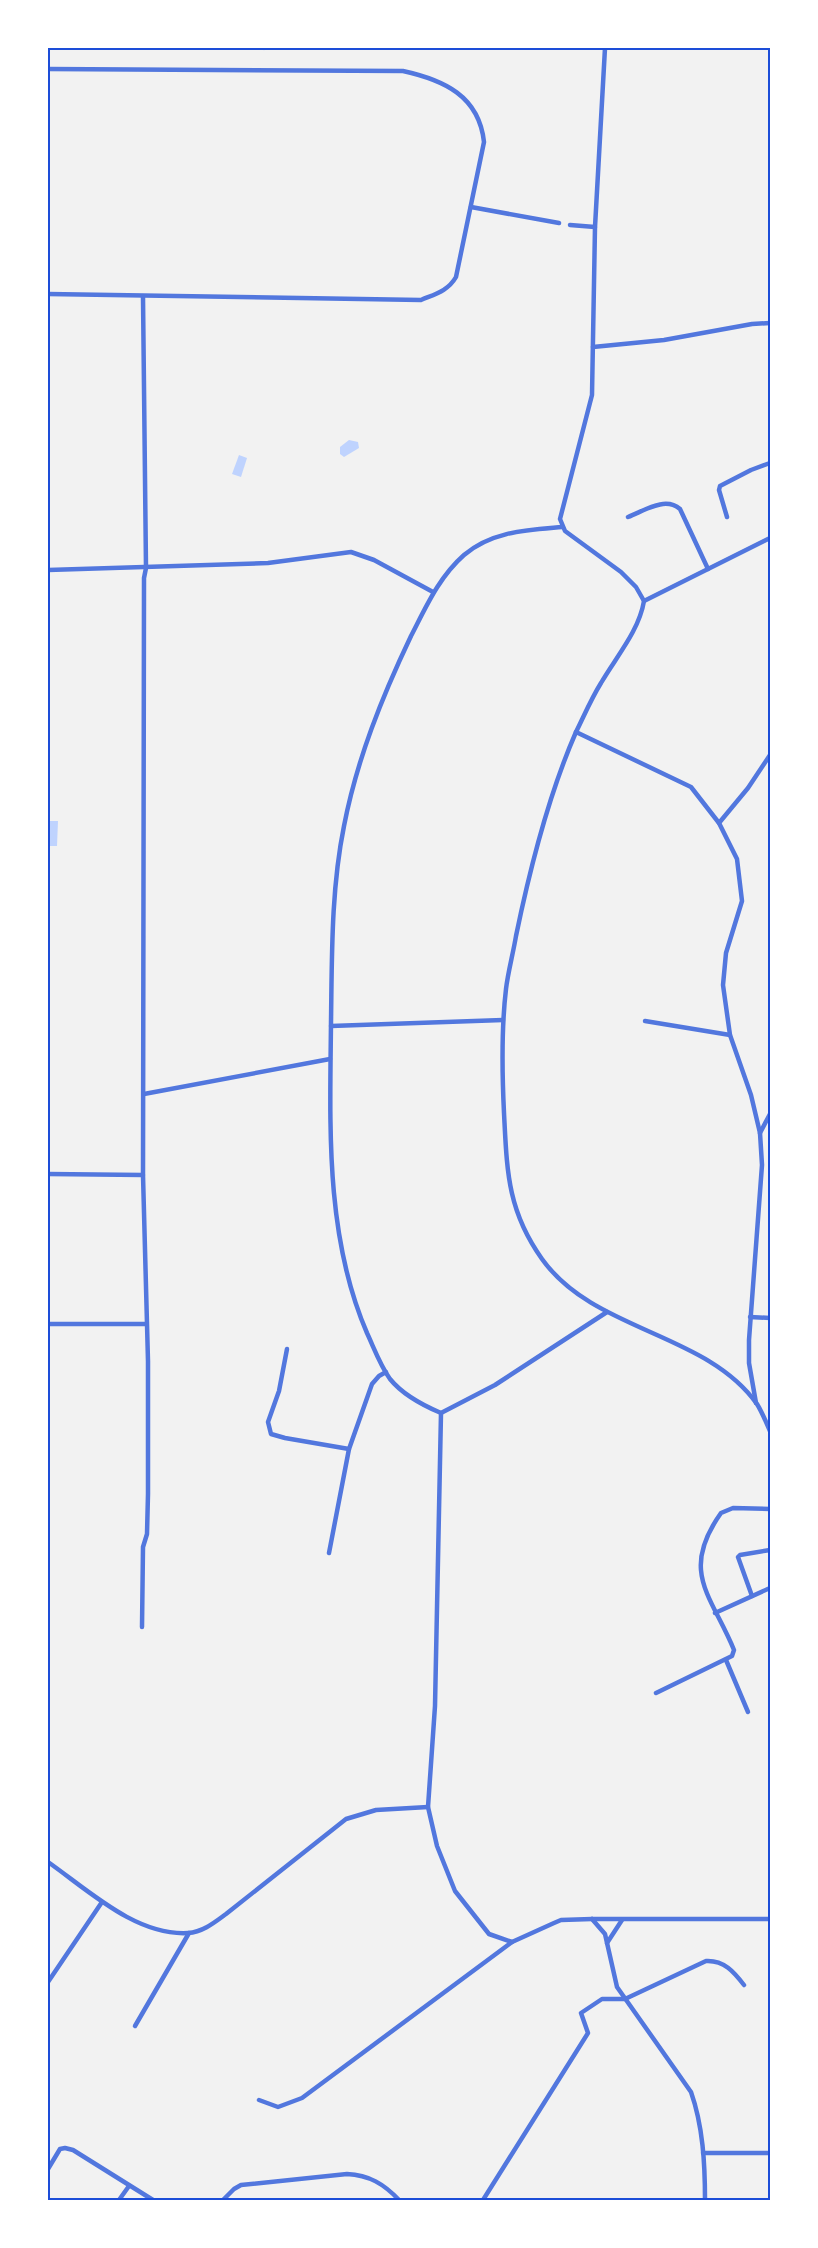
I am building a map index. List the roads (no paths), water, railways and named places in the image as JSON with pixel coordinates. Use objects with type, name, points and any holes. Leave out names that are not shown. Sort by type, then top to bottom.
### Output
[{"type":"street","points":[[562,526],[561,510],[592,395],[595,227],[605,48]]},
{"type":"street","points":[[48,69],[403,70],[432,77],[451,87],[468,102],[482,128],[484,142],[456,277],[451,285],[440,293],[421,300],[48,294]]},
{"type":"street","points":[[471,207],[559,223]]},
{"type":"street","points":[[570,226],[595,227]]},
{"type":"street","points":[[142,1627],[143,1547],[148,1519],[148,1361],[143,1174],[144,578],[146,568],[143,297]]},
{"type":"street","points":[[593,347],[664,340],[752,324],[770,323]]},
{"type":"street","points":[[727,517],[719,490],[720,486],[770,463]]},
{"type":"street","points":[[628,517],[666,502],[674,504],[680,509],[708,569]]},
{"type":"street","points":[[441,1413],[400,1390],[386,1372],[358,1312],[340,1247],[334,1196],[330,1059],[336,887],[343,828],[353,784],[386,687],[433,592],[449,570],[480,544],[516,531],[562,526],[622,572],[636,587],[644,601]]},
{"type":"street","points":[[770,538],[644,601],[636,625],[598,687],[576,732],[546,818],[527,883],[506,987],[502,1073],[508,1182],[517,1215],[541,1257],[553,1273],[607,1312],[712,1364],[740,1386],[757,1405],[770,1431]]},
{"type":"street","points":[[48,570],[286,562],[351,552],[374,560],[433,592]]},
{"type":"street","points":[[576,732],[682,781],[691,787],[719,822],[737,859],[742,901],[724,968],[723,984],[730,1035],[751,1095],[760,1133],[762,1165],[750,1317],[749,1364],[757,1405]]},
{"type":"street","points":[[719,822],[748,788],[770,755]]},
{"type":"street","points":[[331,1026],[503,1020]]},
{"type":"street","points":[[644,1021],[730,1035]]},
{"type":"street","points":[[144,1094],[330,1059]]},
{"type":"street","points":[[760,1133],[770,1114]]},
{"type":"street","points":[[48,1174],[143,1174]]},
{"type":"street","points":[[441,1413],[495,1385],[607,1312]]},
{"type":"street","points":[[750,1317],[770,1318]]},
{"type":"street","points":[[48,1324],[146,1324]]},
{"type":"street","points":[[286,1349],[279,1391],[268,1422],[271,1434],[349,1449]]},
{"type":"street","points":[[329,1553],[349,1449],[372,1384],[379,1376],[386,1372]]},
{"type":"street","points":[[441,1413],[435,1706],[428,1807],[437,1846],[455,1891],[489,1934],[512,1942]]},
{"type":"street","points":[[656,1693],[732,1656],[734,1650],[715,1613],[700,1575],[707,1539],[721,1513],[728,1509],[770,1509]]},
{"type":"street","points":[[752,1596],[738,1557],[740,1555],[770,1550]]},
{"type":"street","points":[[715,1613],[770,1588]]},
{"type":"street","points":[[726,1660],[748,1712]]},
{"type":"street","points":[[48,1862],[102,1902],[138,1922],[170,1931],[189,1933],[207,1927],[226,1914],[346,1819],[376,1810],[428,1807]]},
{"type":"street","points":[[48,1982],[102,1902]]},
{"type":"street","points":[[592,1919],[605,1934],[612,1972],[617,1987],[691,2092],[697,2109],[703,2153],[705,2200]]},
{"type":"street","points":[[259,2100],[278,2107],[302,2098],[512,1942],[561,1920],[770,1919]]},
{"type":"street","points":[[607,1943],[622,1920]]},
{"type":"street","points":[[135,2026],[189,1933]]},
{"type":"street","points":[[483,2200],[588,2033],[581,2013],[602,1999],[624,1999],[706,1961],[715,1960],[725,1965],[735,1973],[744,1985]]},
{"type":"street","points":[[48,2169],[56,2153],[65,2148],[73,2150],[153,2200]]},
{"type":"street","points":[[703,2153],[770,2153]]},
{"type":"street","points":[[223,2200],[241,2185],[347,2174],[360,2175],[378,2181],[399,2200]]},
{"type":"street","points":[[120,2200],[129,2186]]},
{"type":"water","points":[[349,440],[358,442],[359,448],[344,457],[340,454],[340,447]]},
{"type":"water","points":[[239,455],[247,458],[241,477],[232,474]]},
{"type":"water","points":[[50,821],[58,821],[57,846],[49,846]]}]
